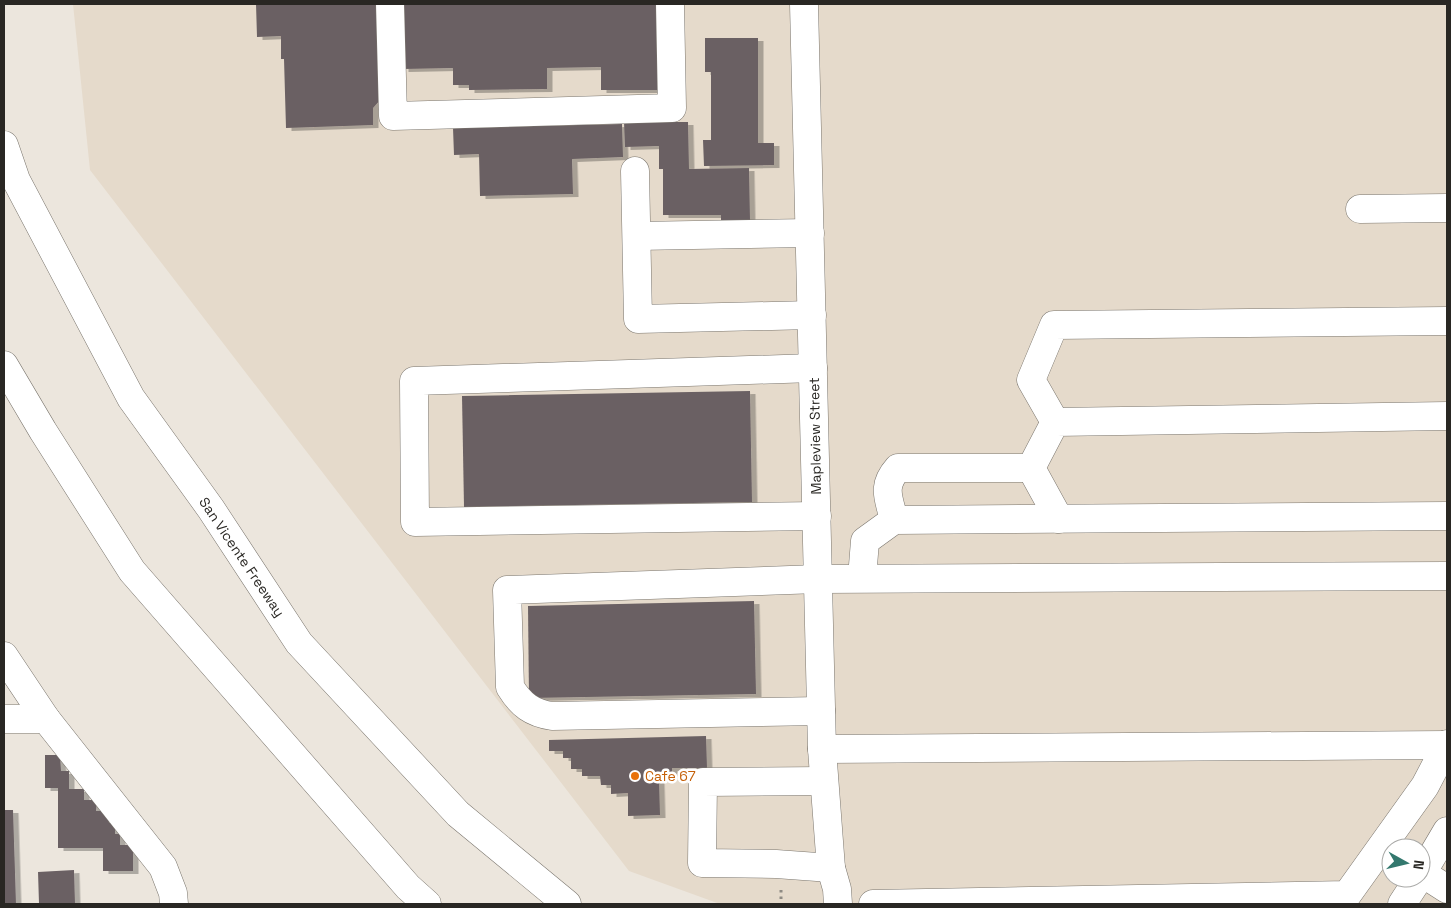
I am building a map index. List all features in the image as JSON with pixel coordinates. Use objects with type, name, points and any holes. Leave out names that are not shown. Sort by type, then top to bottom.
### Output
[{"type":"main road","points":[[390,4],[393,116],[672,108],[670,4]]},
{"type":"main road","name":"Mapleview Street","points":[[804,4],[822,749],[831,868],[837,890],[838,904]]},
{"type":"main road","name":"San Vicente Freeway","points":[[4,145],[16,180],[131,398],[211,509],[299,643],[458,814],[567,904]]},
{"type":"main road","points":[[636,172],[638,319],[812,315]]},
{"type":"main road","points":[[1360,210],[1447,208]]},
{"type":"main road","points":[[637,236],[810,233]]},
{"type":"main road","points":[[1055,422],[1031,380],[1054,325],[1447,321]]},
{"type":"main road","points":[[4,365],[132,571],[408,887],[427,904]]},
{"type":"main road","points":[[813,368],[414,381],[415,522],[817,516]]},
{"type":"main road","points":[[1055,422],[1447,416]]},
{"type":"main road","points":[[1031,468],[1055,422]]},
{"type":"main road","points":[[894,520],[887,491],[889,478],[898,468],[1031,468]]},
{"type":"main road","points":[[1031,468],[1059,519]]},
{"type":"main road","points":[[862,578],[865,540],[894,520],[1447,516]]},
{"type":"main road","points":[[821,711],[552,716],[539,714],[526,707],[516,698],[510,687],[507,590],[862,578],[1447,576]]},
{"type":"main road","points":[[4,656],[46,719],[163,867],[173,893],[174,904]]},
{"type":"main road","points":[[4,719],[46,719]]},
{"type":"main road","points":[[822,749],[1447,745],[1425,786],[1347,896],[873,904]]},
{"type":"main road","points":[[824,781],[703,782],[702,863],[776,864],[831,868]]},
{"type":"main road","points":[[1431,858],[1447,831]]},
{"type":"main road","name":"Mapleview Street","points":[[820,904],[820,894],[831,868]]},
{"type":"main road","points":[[1431,880],[1447,889]]},
{"type":"main road","points":[[1402,904],[1412,888]]},
{"type":"shaded area","points":[[73,4],[1447,4],[1447,904],[720,904],[629,871],[90,170]]},
{"type":"building","points":[[256,4],[378,4],[381,99],[373,108],[373,125],[286,128],[284,59],[281,59],[281,36],[257,37]]},
{"type":"building","points":[[402,4],[661,4],[662,90],[601,90],[601,67],[547,68],[547,89],[469,90],[469,85],[453,85],[453,68],[403,69]]},
{"type":"building","points":[[705,38],[758,38],[758,143],[774,143],[774,165],[704,166],[703,140],[711,140],[711,72],[705,72]]},
{"type":"building","points":[[624,122],[688,122],[689,169],[749,168],[750,220],[721,220],[721,215],[663,215],[663,169],[659,169],[659,146],[625,147]]},
{"type":"building","points":[[622,124],[623,157],[572,159],[573,194],[480,196],[479,154],[454,155],[453,128]]},
{"type":"building","points":[[750,391],[752,502],[464,507],[462,396]]},
{"type":"building","points":[[754,601],[756,694],[529,698],[528,606]]},
{"type":"building","name":"Cafe 67","points":[[706,736],[707,768],[672,768],[672,773],[666,778],[659,779],[660,815],[628,816],[628,793],[611,794],[611,785],[601,785],[600,776],[582,776],[582,769],[571,769],[571,758],[563,758],[563,751],[549,751],[549,740]]},
{"type":"building","points":[[45,755],[60,755],[61,771],[69,771],[69,789],[84,789],[84,800],[97,800],[96,811],[108,811],[109,823],[115,823],[115,834],[120,834],[120,845],[133,845],[133,871],[103,871],[103,848],[58,848],[58,788],[45,788]]},
{"type":"building","points":[[4,810],[13,810],[16,904],[4,904]]},
{"type":"building","points":[[74,870],[75,904],[39,904],[38,872]]},
{"type":"place","name":"Cafe 67","points":[[635,776]]}]
